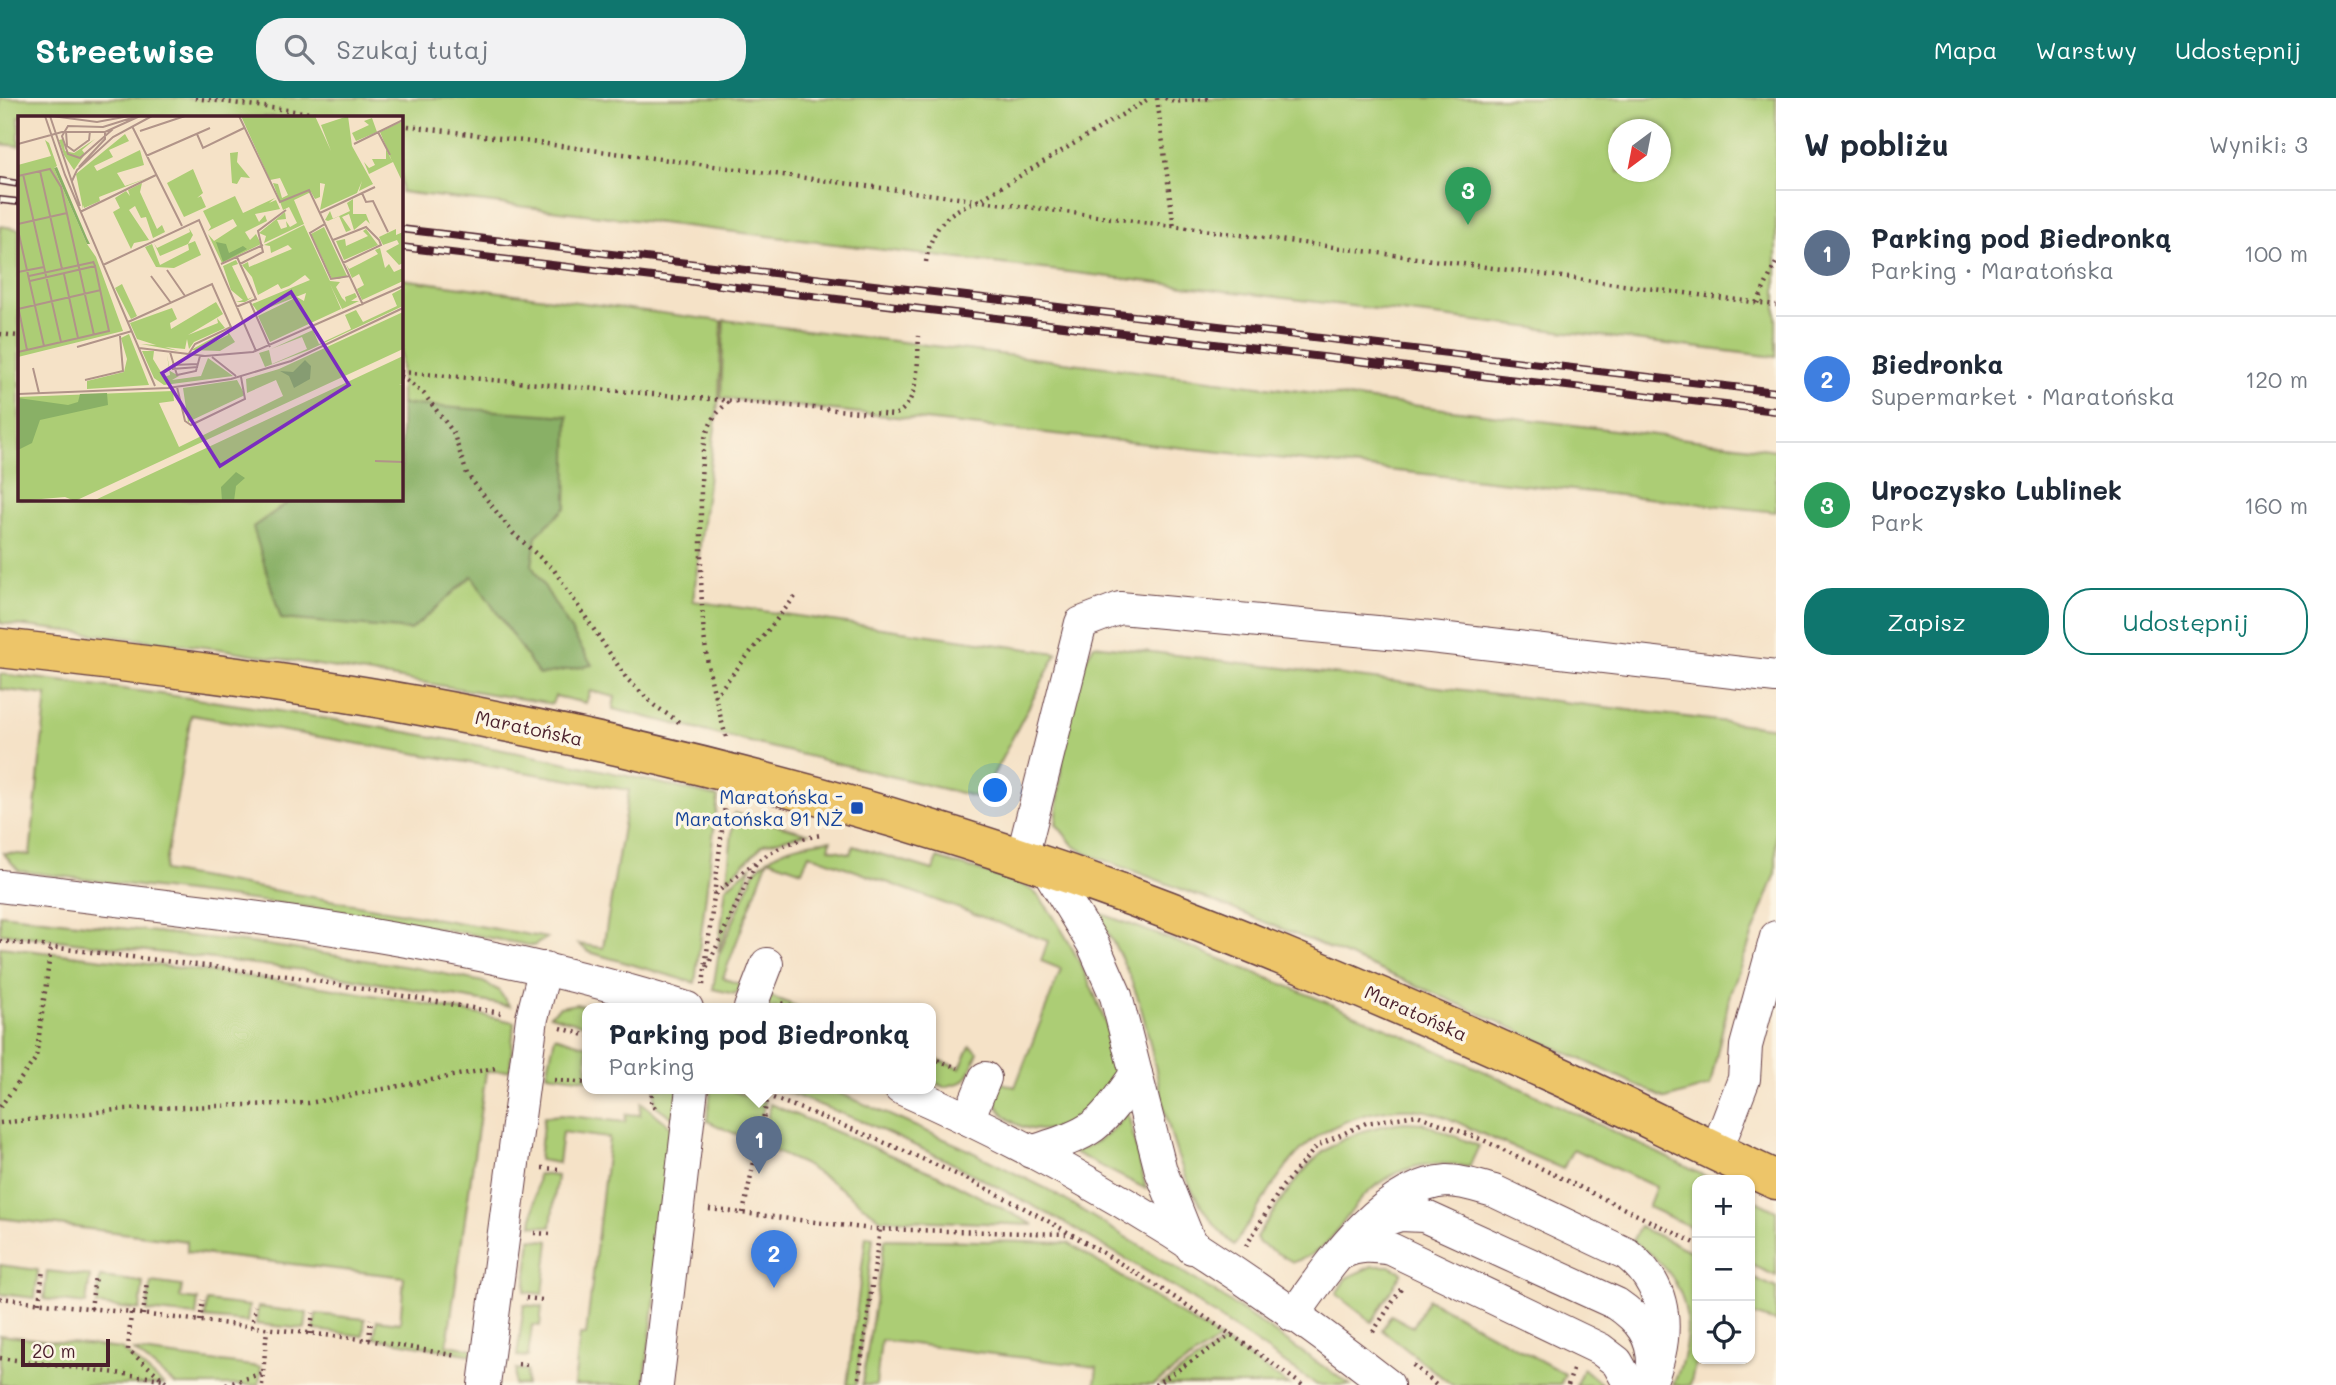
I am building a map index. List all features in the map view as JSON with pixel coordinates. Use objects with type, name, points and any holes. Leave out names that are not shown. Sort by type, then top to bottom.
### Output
[{"type":"main road","name":"Maratońska","points":[[0,648],[229,675],[425,706],[558,733],[815,796],[1034,863],[1315,969],[1558,1076],[1776,1180]]},
{"type":"street","points":[[1192,1248],[1161,1171],[1123,1022],[1105,970],[1034,863],[1081,623],[1120,608],[1405,635],[1776,677]]},
{"type":"street","points":[[0,886],[346,929],[694,1000]]},
{"type":"street","points":[[1716,1152],[1744,1079],[1746,1046],[1776,937]]},
{"type":"street","points":[[752,1003],[767,964]]},
{"type":"street","points":[[486,1373],[534,1074],[532,1018],[545,968]]},
{"type":"street","points":[[1031,1152],[1073,1139],[1101,1122],[1136,1074]]},
{"type":"street","points":[[968,1119],[985,1078]]},
{"type":"street","points":[[657,1385],[691,1094]]},
{"type":"street","points":[[913,1094],[1031,1152],[1192,1248],[1293,1316],[1388,1385]]},
{"type":"street","points":[[1293,1316],[1342,1253],[1395,1199],[1412,1189],[1449,1181],[1494,1191],[1626,1254],[1642,1266],[1655,1285],[1662,1307],[1664,1332],[1644,1382]]},
{"type":"street","points":[[1364,1228],[1400,1215],[1424,1216],[1617,1304],[1632,1314],[1646,1331],[1653,1349],[1644,1382]]},
{"type":"street","points":[[1342,1253],[1355,1247],[1372,1245],[1391,1249],[1600,1349],[1644,1382]]},
{"type":"path","points":[[195,98],[333,116]]},
{"type":"path","points":[[926,262],[936,228],[950,212],[978,201],[1150,98]]},
{"type":"path","points":[[1157,98],[1174,228]]},
{"type":"path","points":[[1165,98],[1174,102],[1212,98]]},
{"type":"path","points":[[402,125],[1776,305]]},
{"type":"path","points":[[1756,303],[1776,262]]},
{"type":"path","points":[[0,334],[18,336]]},
{"type":"path","points":[[402,374],[894,415],[907,406],[913,390],[919,336]]},
{"type":"path","points":[[402,375],[424,394],[453,432],[467,474],[513,533],[554,570],[627,679],[655,706],[684,726]]},
{"type":"path","points":[[727,741],[715,696],[701,608],[701,501],[704,442],[711,422],[730,401]]},
{"type":"path","points":[[715,696],[798,593]]},
{"type":"path","points":[[706,970],[725,806]]},
{"type":"path","points":[[714,894],[759,857],[797,839],[828,834]]},
{"type":"path","points":[[694,1000],[759,857]]},
{"type":"path","points":[[0,941],[288,976],[532,1018],[582,1034]]},
{"type":"path","points":[[0,1107],[36,1058],[51,947]]},
{"type":"path","points":[[0,1123],[125,1109],[309,1103],[484,1068],[582,1082]]},
{"type":"path","points":[[763,1094],[863,1133],[1037,1215],[1233,1334],[1302,1385]]},
{"type":"path","points":[[743,1213],[768,1096]]},
{"type":"path","points":[[680,1205],[880,1229],[1069,1234]]},
{"type":"path","points":[[714,1216],[715,1210]]},
{"type":"path","points":[[858,1385],[880,1229]]},
{"type":"path","points":[[526,1233],[551,1234]]},
{"type":"path","points":[[39,1303],[43,1269]]},
{"type":"path","points":[[91,1309],[95,1276]]},
{"type":"path","points":[[143,1315],[148,1281]]},
{"type":"path","points":[[0,1298],[369,1340],[486,1373]]},
{"type":"path","points":[[518,1298],[543,1300]]},
{"type":"path","points":[[200,1321],[203,1300]]},
{"type":"path","points":[[252,1327],[255,1306]]},
{"type":"path","points":[[131,1313],[128,1350],[170,1385]]},
{"type":"path","points":[[310,1334],[313,1313]]},
{"type":"path","points":[[369,1340],[371,1319]]},
{"type":"path","points":[[262,1385],[267,1329]]},
{"type":"path","points":[[1155,1385],[1233,1334]]},
{"type":"path","points":[[0,1358],[163,1379]]},
{"type":"path","points":[[226,1385],[263,1373]]},
{"type":"green space","points":[[0,98],[1776,98],[1776,357],[402,192],[402,116],[18,116],[18,146],[0,144]]},
{"type":"green space","points":[[0,226],[18,229],[18,500],[402,500],[402,279],[722,321],[719,396],[693,601],[1057,653],[981,798],[613,709],[615,697],[590,691],[586,703],[555,696],[552,704],[221,649],[0,623]]},
{"type":"green space","points":[[724,320],[1776,450],[1776,512],[721,398]]},
{"type":"green space","points":[[402,404],[568,416],[566,507],[536,536],[532,566],[592,665],[539,675],[472,576],[411,630],[281,619],[253,527],[292,500],[402,500]]},
{"type":"green space","points":[[1094,645],[1776,728],[1776,873],[1730,994],[1710,1086],[1666,1099],[1380,969],[1087,854],[1073,845],[1056,824],[1062,755],[1075,687]]},
{"type":"green space","points":[[0,674],[182,697],[361,724],[539,757],[718,797],[695,983],[589,952],[579,944],[603,948],[629,790],[191,715],[164,871],[547,938],[533,946],[363,914],[19,871],[3,853],[30,855],[47,695],[0,689]]},
{"type":"green space","points":[[734,813],[807,833],[764,844],[727,880]]},
{"type":"green space","points":[[831,840],[829,848],[850,854],[853,846],[933,870],[937,858],[1002,878],[1033,891],[1060,926],[1075,953],[1090,983],[1111,1042],[1115,1066],[1113,1083],[1095,1110],[1055,1128],[1028,1129],[1018,1125],[1002,1112],[993,1092],[993,1080],[1015,1087],[1061,969],[1041,961],[1048,941],[809,854],[802,871],[768,859],[788,848]]},
{"type":"green space","points":[[768,860],[723,978],[744,986],[734,994],[713,989],[718,957],[754,873]]},
{"type":"green space","points":[[751,867],[718,952],[726,887]]},
{"type":"green space","points":[[1094,911],[1252,971],[1407,1037],[1703,1175],[1692,1175],[1692,1228],[1648,1207],[1656,1187],[1573,1149],[1563,1169],[1443,1116],[1428,1111],[1392,1109],[1348,1121],[1310,1142],[1289,1163],[1234,1245],[1211,1220],[1193,1192],[1180,1162],[1139,1001],[1108,932]]},
{"type":"green space","points":[[0,914],[267,945],[416,968],[483,982],[498,990],[510,1006],[303,970],[0,933]]},
{"type":"green space","points":[[0,947],[322,987],[514,1022],[510,1070],[486,1072],[447,1345],[473,1349],[473,1355],[374,1338],[377,1320],[400,1323],[404,1277],[187,1252],[187,1241],[0,1218]]},
{"type":"green space","points":[[762,993],[788,1003],[767,1003]]},
{"type":"green space","points":[[582,1006],[582,1025],[550,1015],[560,1007]]},
{"type":"green space","points":[[555,1036],[582,1044],[582,1078],[547,1074]]},
{"type":"green space","points":[[970,1046],[978,1052],[968,1076],[962,1082],[944,1087],[936,1083],[936,1059],[960,1068]]},
{"type":"green space","points":[[655,1094],[681,1094],[678,1122],[655,1105]]},
{"type":"green space","points":[[710,1094],[742,1094],[765,1102],[755,1143],[707,1121]]},
{"type":"green space","points":[[791,1094],[842,1094],[960,1146],[1047,1189],[1215,1292],[1350,1385],[1317,1385],[1183,1293],[1060,1220],[944,1159],[866,1123]]},
{"type":"green space","points":[[641,1102],[676,1131],[644,1385],[574,1385],[580,1335],[586,1335],[609,1138],[562,1132],[558,1163],[539,1160],[544,1117],[560,1115],[625,1122],[626,1114],[640,1115]]},
{"type":"green space","points":[[770,1104],[940,1176],[1034,1225],[881,1219],[803,1164],[762,1146]]},
{"type":"green space","points":[[1127,1109],[1146,1189],[1073,1152],[1105,1136],[1117,1125]]},
{"type":"green space","points":[[1404,1122],[1422,1123],[1479,1146],[1469,1167],[1435,1164],[1404,1170],[1390,1176],[1364,1196],[1321,1248],[1293,1262],[1259,1243],[1256,1237],[1300,1175],[1315,1160],[1350,1136]]},
{"type":"green space","points":[[538,1174],[557,1176],[551,1227],[532,1225]]},
{"type":"green space","points":[[1755,1200],[1776,1211],[1776,1276],[1755,1266]]},
{"type":"green space","points":[[1639,1227],[1692,1252],[1692,1364],[1695,1364],[1690,1385],[1673,1385],[1686,1343],[1687,1323],[1677,1286],[1667,1270],[1632,1242]]},
{"type":"green space","points":[[866,1236],[873,1237],[856,1385],[847,1385]]},
{"type":"green space","points":[[531,1239],[549,1241],[543,1294],[525,1292]]},
{"type":"green space","points":[[885,1239],[1068,1243],[1220,1339],[1153,1385],[1095,1385],[1097,1367],[881,1340],[876,1385],[862,1385]]},
{"type":"green space","points":[[0,1265],[38,1270],[35,1298],[0,1294]]},
{"type":"green space","points":[[1372,1266],[1389,1266],[1402,1272],[1372,1322],[1336,1294],[1346,1278]]},
{"type":"green space","points":[[47,1271],[90,1276],[86,1304],[44,1299]]},
{"type":"green space","points":[[100,1277],[143,1282],[140,1310],[97,1305]]},
{"type":"green space","points":[[1755,1278],[1776,1288],[1776,1322],[1755,1316]]},
{"type":"green space","points":[[151,1282],[182,1286],[180,1298],[198,1300],[196,1316],[147,1311]]},
{"type":"green space","points":[[1428,1299],[1565,1374],[1560,1385],[1452,1385],[1382,1330],[1391,1315],[1413,1327]]},
{"type":"green space","points":[[207,1301],[249,1306],[247,1322],[205,1318]]},
{"type":"green space","points":[[524,1305],[542,1307],[540,1326],[532,1325],[528,1357],[517,1356]]},
{"type":"green space","points":[[258,1307],[307,1313],[305,1329],[256,1324]]},
{"type":"green space","points":[[316,1314],[365,1319],[363,1336],[314,1330]]},
{"type":"green space","points":[[0,1335],[121,1349],[164,1385],[0,1385]]},
{"type":"green space","points":[[1224,1342],[1286,1383],[1289,1385],[1160,1385]]},
{"type":"green space","points":[[134,1351],[261,1367],[259,1385],[176,1385]]},
{"type":"green space","points":[[1583,1368],[1603,1385],[1576,1385]]},
{"type":"green space","points":[[516,1369],[527,1370],[526,1385],[514,1385]]},
{"type":"railway","points":[[0,181],[18,184]]},
{"type":"railway","points":[[0,200],[18,202]]},
{"type":"railway","points":[[402,229],[1776,392]]},
{"type":"railway","points":[[402,247],[1776,411]]},
{"type":"place","name":"Uroczysko Lublinek","points":[[1468,225]]},
{"type":"place","name":"Maratońska - Maratońska 91 NŻ","points":[[857,808]]},
{"type":"place","name":"Parking pod Biedronką","points":[[759,1174]]},
{"type":"place","name":"Biedronka","points":[[774,1288]]}]
